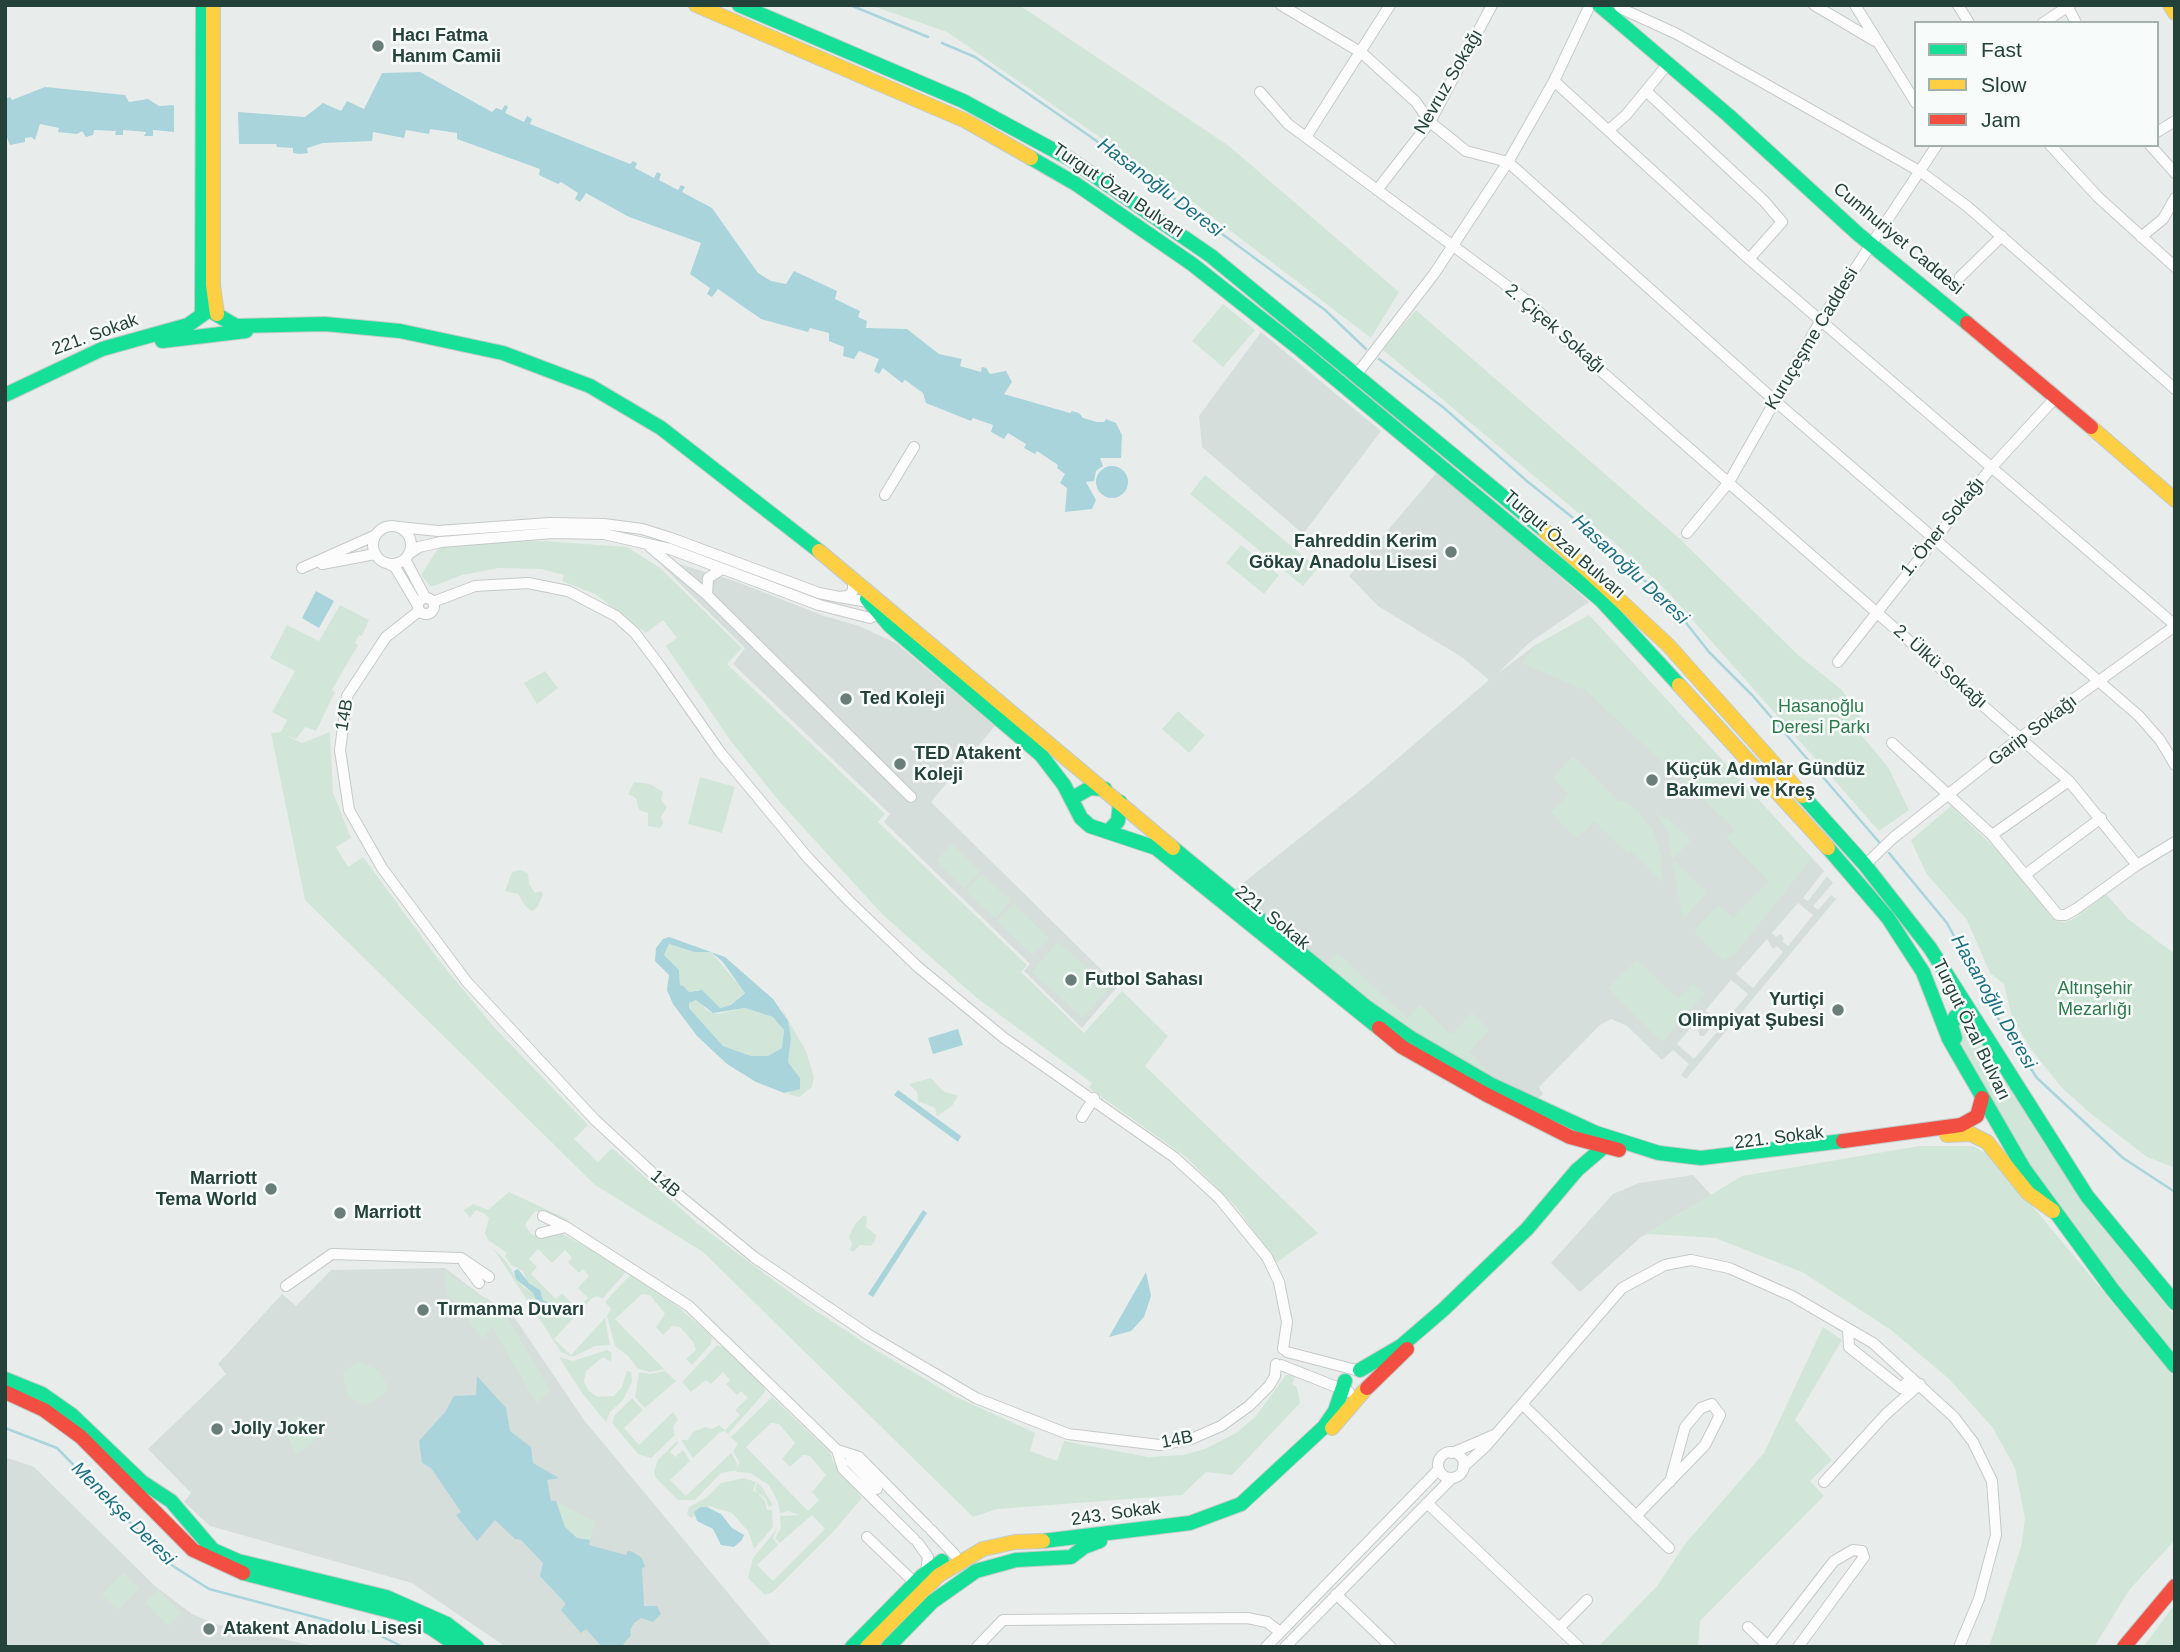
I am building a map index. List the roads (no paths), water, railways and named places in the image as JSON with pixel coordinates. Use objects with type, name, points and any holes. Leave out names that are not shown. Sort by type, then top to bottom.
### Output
[{"type":"street","points":[[203,5],[198,327],[210,333]]},
{"type":"street","points":[[210,333],[219,326],[213,285],[213,5]]},
{"type":"street","name":"Turgut Özal Bulvarı","points":[[696,5],[966,121],[1076,184],[1192,264],[1301,349],[1601,600],[1851,872],[1888,918],[1923,972],[1950,1039],[1982,1098],[2053,1211],[2175,1366]]},
{"type":"street","name":"Turgut Özal Bulvarı","points":[[739,5],[963,101],[1070,159],[1211,256],[1571,552],[1628,603],[1865,864],[1930,948],[1969,1006],[2087,1196],[2175,1303]]},
{"type":"street","points":[[1281,5],[1362,53],[1416,102],[1430,122],[1466,151],[1508,162],[1933,540],[2139,716],[2160,740],[2175,765]]},
{"type":"street","points":[[1306,137],[1362,53],[1390,5]]},
{"type":"street","name":"Nevruz Sokağı","points":[[1377,190],[1430,122],[1492,5]]},
{"type":"street","points":[[1356,375],[1454,246],[1508,162],[1554,81],[1590,5]]},
{"type":"street","name":"Cumhuriyet Caddesi","points":[[1599,5],[1618,10],[1667,65],[1728,114],[1870,243],[2175,500]]},
{"type":"street","points":[[1814,5],[1876,41]]},
{"type":"street","points":[[1855,5],[1914,100]]},
{"type":"street","points":[[1958,5],[1968,21]]},
{"type":"street","points":[[2170,5],[2175,13]]},
{"type":"street","points":[[2046,21],[2068,6]]},
{"type":"street","points":[[1618,10],[1677,34],[1921,172],[2002,236],[2175,389]]},
{"type":"street","points":[[1610,129],[1667,65]]},
{"type":"street","points":[[1554,81],[1610,129],[1749,259],[1990,469],[2175,625]]},
{"type":"street","points":[[1646,91],[1764,201],[1782,222],[1749,259]]},
{"type":"street","name":"2. Çiçek Sokağı","points":[[1260,92],[1289,124],[1529,302],[1576,349],[1729,482]]},
{"type":"street","points":[[2159,131],[2175,121]]},
{"type":"street","name":"Kuruçeşme Caddesi","points":[[1687,533],[1729,482],[1821,320],[1936,147]]},
{"type":"street","points":[[2052,147],[2098,197],[2175,267]]},
{"type":"street","points":[[2152,147],[2175,173]]},
{"type":"street","points":[[2141,237],[2163,219],[2175,198]]},
{"type":"street","points":[[1960,277],[2002,236]]},
{"type":"street","points":[[200,314],[209,310],[236,326],[303,324]]},
{"type":"street","name":"221. Sokak","points":[[5,395],[72,361],[141,336],[174,330],[200,314]]},
{"type":"street","points":[[5,404],[53,378],[129,349],[210,333],[303,324]]},
{"type":"street","name":"221. Sokak","points":[[303,324],[400,331],[503,353],[590,386],[661,428],[739,486],[850,578],[890,626],[1041,755],[1054,769],[1081,818],[1090,826],[1136,839],[1156,848],[1402,1047],[1485,1094],[1570,1137],[1681,1164],[1710,1166],[1971,1134],[1996,1151],[2028,1193],[2053,1211]]},
{"type":"street","name":"1. Öner Sokağı","points":[[1838,662],[1990,469],[2056,397]]},
{"type":"street","points":[[885,495],[914,447]]},
{"type":"street","name":"2. Ülkü Sokağı","points":[[1729,482],[2069,780],[2137,864]]},
{"type":"street","points":[[424,603],[395,567],[375,554],[302,568],[376,535],[386,527],[438,531],[550,523],[604,524],[642,529],[876,610]]},
{"type":"street","points":[[399,527],[409,535],[407,556],[424,603]]},
{"type":"street","points":[[389,564],[419,547],[440,542],[553,533],[604,534],[639,540],[819,605],[876,610]]},
{"type":"street","points":[[375,554],[376,535]]},
{"type":"street","points":[[639,540],[670,560],[708,595],[911,797]]},
{"type":"street","points":[[708,595],[708,578],[722,569]]},
{"type":"street","points":[[839,597],[853,591],[850,578]]},
{"type":"street","name":"14B","points":[[1353,1388],[1278,1365],[1269,1386],[1249,1406],[1222,1426],[1191,1440],[1159,1445],[1068,1434],[1027,1421],[976,1398],[869,1335],[754,1257],[658,1178],[595,1120],[467,982],[382,868],[349,810],[340,750],[347,696],[386,636],[424,603],[475,586],[528,583],[568,591],[616,616],[635,634],[660,666],[720,752],[808,858],[850,902],[918,967],[1004,1038],[1094,1098],[1174,1157],[1219,1198],[1253,1238],[1279,1282],[1287,1322],[1285,1351],[1358,1370]]},
{"type":"street","name":"221. Sokak","points":[[876,610],[1105,789]]},
{"type":"street","name":"Garip Sokağı","points":[[1865,864],[1893,838],[2021,737],[2175,625]]},
{"type":"street","points":[[1892,743],[1992,835],[2057,915],[2065,915],[2137,864],[2175,842]]},
{"type":"street","points":[[1992,835],[2069,780]]},
{"type":"street","points":[[1072,799],[1090,788],[1105,789],[1120,802],[1118,821],[1108,832]]},
{"type":"street","name":"221. Sokak","points":[[1120,802],[1365,1006],[1411,1038],[1489,1084],[1596,1133],[1658,1153],[1701,1157],[1738,1156],[1961,1125],[1977,1116],[1982,1098]]},
{"type":"street","points":[[2026,874],[2101,818]]},
{"type":"street","points":[[1851,872],[1865,864]]},
{"type":"street","points":[[1982,1098],[1952,1030],[1951,1025],[1956,1016],[1965,1014],[1969,1017],[2013,1080]]},
{"type":"street","points":[[1083,1117],[1094,1098]]},
{"type":"street","points":[[1570,1137],[1580,1154],[1577,1170]]},
{"type":"street","name":"243. Sokak","points":[[888,1647],[932,1602],[976,1571],[1016,1560],[1071,1558],[1084,1547],[1099,1541],[1186,1531],[1240,1511],[1287,1475],[1353,1388],[1444,1309],[1527,1228],[1577,1170],[1605,1146]]},
{"type":"street","points":[[543,1216],[566,1227],[689,1306],[837,1450],[859,1457],[883,1489]]},
{"type":"street","points":[[541,1233],[566,1227]]},
{"type":"street","points":[[286,1286],[332,1254],[461,1258],[489,1277]]},
{"type":"street","points":[[461,1258],[479,1283]]},
{"type":"street","points":[[1285,1647],[1452,1478],[1459,1475],[1463,1467],[1522,1404],[1622,1288],[1665,1265],[1691,1260],[1728,1268],[1792,1296],[1873,1343],[1954,1417],[1973,1442],[1992,1481],[1996,1535],[1979,1599],[1959,1647]]},
{"type":"street","name":"243. Sokak","points":[[867,1647],[939,1575],[983,1549],[1015,1542],[1061,1541],[1190,1523],[1223,1512],[1254,1495],[1299,1452],[1335,1412],[1353,1388],[1350,1372],[1401,1346],[1444,1309]]},
{"type":"street","points":[[1848,1329],[1849,1347],[1901,1388],[1916,1381]]},
{"type":"street","points":[[2151,1336],[2175,1359]]},
{"type":"street","points":[[1353,1388],[1368,1377],[1358,1370]]},
{"type":"street","points":[[5,1379],[42,1394],[64,1409],[137,1478],[171,1501],[203,1542],[221,1555],[386,1597],[447,1625],[477,1647]]},
{"type":"street","points":[[1824,1482],[1916,1381]]},
{"type":"street","points":[[5,1392],[44,1410],[81,1437],[194,1549],[223,1567],[398,1613],[431,1628],[460,1647]]},
{"type":"street","points":[[1522,1404],[1669,1548]]},
{"type":"street","points":[[1636,1516],[1670,1482],[1704,1445],[1719,1420],[1716,1406],[1707,1404],[1701,1408],[1685,1427],[1670,1482]]},
{"type":"street","points":[[1266,1647],[1439,1468],[1440,1458],[1494,1435]]},
{"type":"street","points":[[837,1450],[842,1469],[913,1538],[928,1557],[920,1578]]},
{"type":"street","points":[[1452,1453],[1461,1458],[1463,1467]]},
{"type":"street","points":[[850,1461],[926,1525],[955,1555]]},
{"type":"street","points":[[1439,1468],[1445,1477],[1452,1478]]},
{"type":"street","points":[[875,1502],[883,1489]]},
{"type":"street","points":[[154,1510],[151,1500],[157,1493]]},
{"type":"street","points":[[1427,1503],[1579,1647]]},
{"type":"street","points":[[165,1521],[173,1523],[180,1513]]},
{"type":"street","points":[[913,1538],[926,1525]]},
{"type":"street","points":[[867,1537],[920,1578]]},
{"type":"street","points":[[852,1647],[920,1578],[955,1555],[983,1549]]},
{"type":"street","points":[[1748,1627],[1769,1646],[1834,1561],[1853,1550],[1862,1550],[1864,1558],[1798,1647]]},
{"type":"street","points":[[2125,1647],[2175,1586]]},
{"type":"street","points":[[1336,1594],[1391,1647]]},
{"type":"street","points":[[1559,1628],[1587,1600]]},
{"type":"street","points":[[977,1647],[1003,1620],[1247,1618],[1266,1622],[1280,1632]]},
{"type":"water","points":[[420,72],[492,112],[496,108],[502,110],[505,105],[508,107],[505,113],[524,122],[527,116],[532,119],[530,124],[630,164],[633,161],[637,163],[635,168],[654,178],[657,172],[661,174],[659,180],[678,190],[681,185],[685,187],[682,192],[712,208],[758,273],[771,281],[786,284],[794,271],[837,291],[835,299],[860,311],[858,317],[867,321],[866,328],[907,329],[939,354],[962,359],[960,366],[981,372],[982,367],[986,368],[990,374],[1006,371],[1012,382],[1004,394],[1070,413],[1079,413],[1083,418],[1097,422],[1104,422],[1106,419],[1116,423],[1122,435],[1121,458],[1100,458],[1103,466],[1096,471],[1094,481],[1086,482],[1096,500],[1092,509],[1065,512],[1067,488],[1060,483],[1065,474],[1057,468],[1058,465],[1037,451],[1035,454],[1024,448],[1026,444],[1008,433],[1004,439],[991,432],[993,425],[973,418],[971,421],[926,403],[923,393],[905,380],[902,383],[883,368],[879,374],[874,371],[879,359],[859,351],[854,359],[843,356],[844,347],[829,341],[829,333],[810,328],[808,332],[761,319],[718,289],[712,297],[707,294],[710,288],[690,274],[701,243],[629,217],[586,193],[580,202],[575,199],[578,193],[561,182],[558,184],[539,175],[540,169],[457,139],[457,133],[430,129],[429,134],[406,130],[404,138],[373,132],[372,141],[323,143],[307,148],[308,153],[300,154],[293,153],[293,148],[277,147],[276,144],[239,144],[238,112],[305,117],[323,103],[341,111],[347,101],[364,109],[382,73]]},
{"type":"water","points":[[45,87],[125,95],[129,102],[148,99],[159,106],[174,105],[174,132],[153,130],[153,136],[144,136],[146,132],[123,130],[123,135],[115,135],[116,131],[94,130],[93,135],[86,137],[82,131],[77,134],[58,132],[59,128],[40,124],[35,140],[31,137],[25,138],[25,142],[10,145],[6,135],[5,146],[5,99],[10,97],[12,100]]},
{"type":"water","points":[[1112,466],[1123,471],[1128,482],[1123,493],[1112,498],[1101,493],[1096,482],[1101,471]]},
{"type":"water","points":[[316,591],[334,601],[319,628],[302,618]]},
{"type":"water","points":[[669,937],[711,952],[725,957],[773,999],[788,1021],[791,1038],[788,1062],[800,1078],[800,1089],[784,1093],[756,1082],[727,1064],[697,1036],[673,1004],[667,990],[669,975],[655,961],[656,948],[663,939]],"holes":[[[669,944],[694,952],[711,952],[722,961],[745,993],[731,1005],[720,1008],[702,990],[689,992],[680,986],[679,970],[664,955]],[[696,1000],[713,1013],[745,1008],[773,1017],[784,1030],[782,1048],[768,1056],[751,1056],[723,1046],[689,1008],[689,1003]]]},
{"type":"water","points":[[958,1029],[963,1045],[933,1054],[928,1038]]},
{"type":"water","points":[[898,1090],[961,1136],[958,1142],[894,1095]]},
{"type":"water","points":[[923,1210],[927,1213],[873,1297],[868,1294]]},
{"type":"water","points":[[518,1269],[529,1283],[540,1290],[543,1300],[555,1306],[551,1316],[542,1315],[533,1293],[516,1279],[514,1271]]},
{"type":"water","points":[[1146,1272],[1151,1296],[1144,1317],[1131,1331],[1109,1337]]},
{"type":"water","points":[[477,1376],[506,1408],[510,1431],[531,1447],[533,1463],[559,1478],[547,1480],[551,1501],[556,1501],[565,1527],[577,1538],[590,1540],[589,1545],[626,1555],[628,1551],[633,1552],[642,1558],[645,1567],[642,1568],[644,1606],[657,1606],[661,1614],[653,1622],[641,1618],[634,1623],[630,1630],[631,1635],[621,1647],[602,1647],[586,1629],[581,1633],[561,1610],[566,1604],[540,1576],[543,1563],[521,1540],[515,1539],[495,1520],[477,1541],[456,1515],[461,1512],[431,1468],[422,1463],[419,1441],[445,1412],[454,1396],[476,1395]]},
{"type":"water","points":[[701,1507],[721,1514],[732,1528],[744,1535],[742,1540],[734,1547],[721,1545],[713,1529],[697,1521],[694,1512]]},
{"type":"waterway","name":"Hasanoğlu Deresi","points":[[850,5],[928,37]]},
{"type":"waterway","name":"Hasanoğlu Deresi","points":[[942,43],[975,57],[1091,137],[1325,310],[1366,349]]},
{"type":"waterway","name":"Hasanoğlu Deresi","points":[[1379,359],[1444,408],[1528,482],[1592,533],[1672,605],[1709,652],[1752,695],[1879,842]]},
{"type":"waterway","name":"Hasanoğlu Deresi","points":[[1889,853],[1947,923],[1996,1015],[2037,1078],[2123,1158],[2175,1192]]},
{"type":"waterway","name":"Menekşe Deresi","points":[[5,1428],[57,1448],[173,1566],[209,1589],[375,1633],[403,1647]]},
{"type":"place","name":"Hacı Fatma Hanım Camii","points":[[378,46]]},
{"type":"place","name":"Fahreddin Kerim Gökay Anadolu Lisesi","points":[[1451,552]]},
{"type":"place","name":"Ted Koleji","points":[[846,699]]},
{"type":"place","name":"TED Atakent Koleji","points":[[900,764]]},
{"type":"place","name":"Küçük Adımlar Gündüz Bakımevi ve Kreş","points":[[1652,780]]},
{"type":"place","name":"Futbol Sahası","points":[[1071,980]]},
{"type":"place","name":"Yurtiçi Olimpiyat Şubesi","points":[[1838,1010]]},
{"type":"place","name":"Marriott Tema World","points":[[271,1189]]},
{"type":"place","name":"Marriott","points":[[340,1213]]},
{"type":"place","name":"Tırmanma Duvarı","points":[[423,1310]]},
{"type":"place","name":"Jolly Joker","points":[[217,1429]]},
{"type":"place","name":"Atakent Anadolu Lisesi","points":[[209,1629]]},
{"type":"park label","name":"Hasanoğlu Deresi Parkı","points":[[1821,717]]},
{"type":"park label","name":"Altınşehir Mezarlığı","points":[[2095,999]]}]
